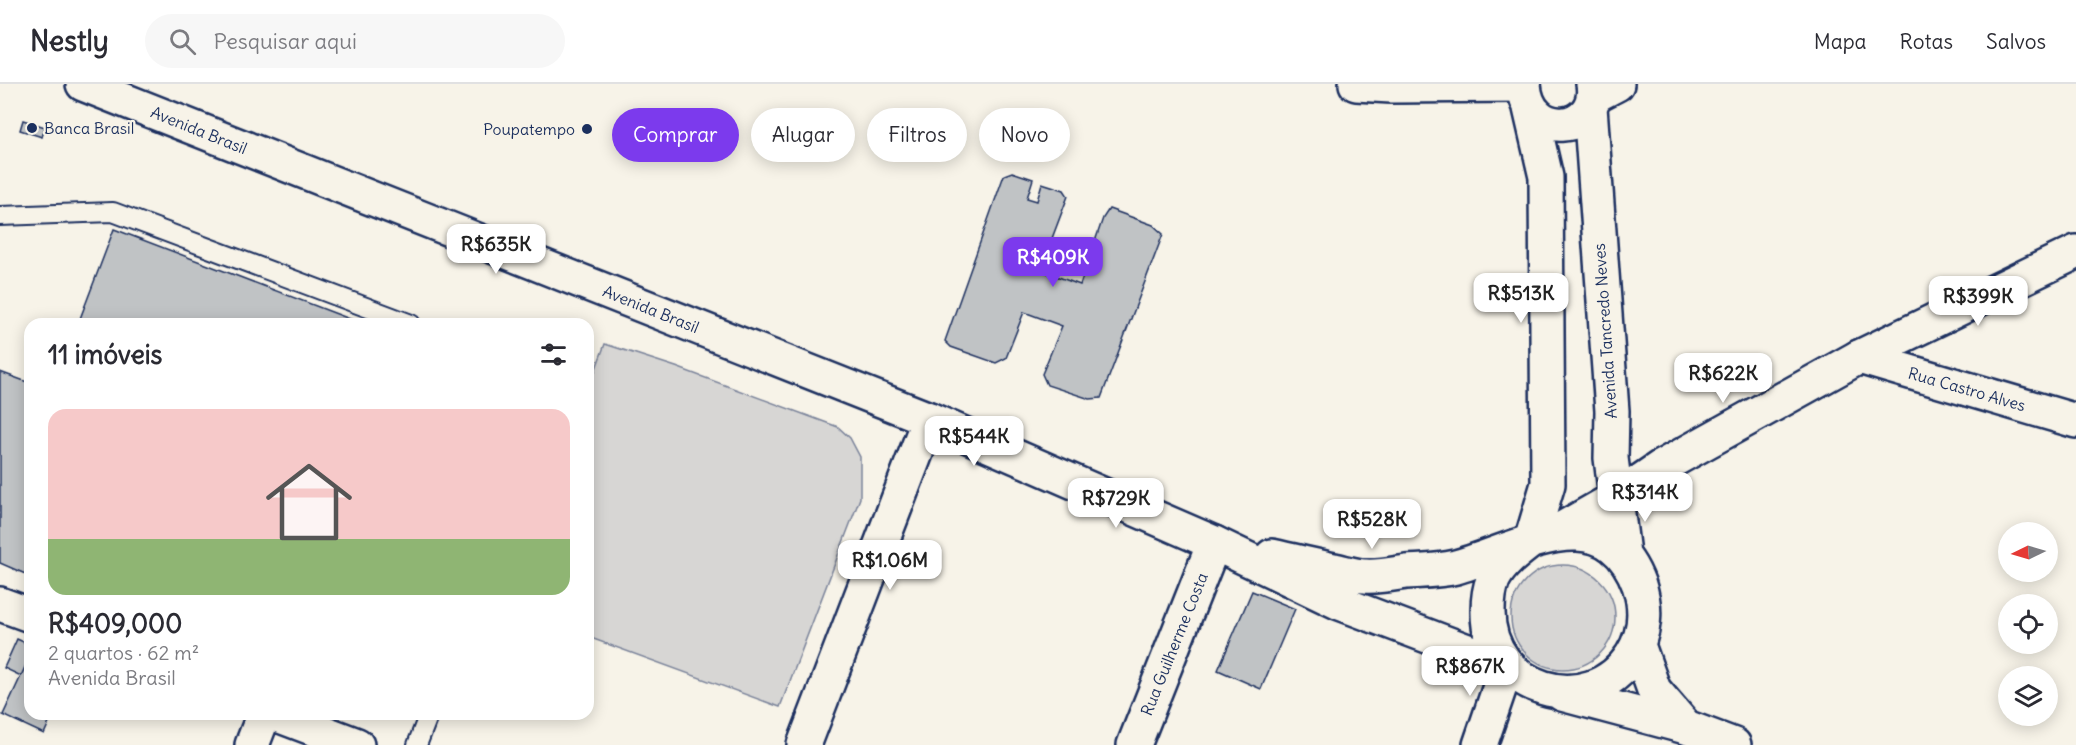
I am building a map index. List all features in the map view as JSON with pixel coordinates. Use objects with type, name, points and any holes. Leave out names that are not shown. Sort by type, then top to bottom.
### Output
[{"type":"street","name":"Avenida Brasil","points":[[83,84],[929,419],[1214,543]]},
{"type":"street","points":[[1356,84],[1526,92]]},
{"type":"street","points":[[1526,92],[1542,120],[1565,124],[1579,119],[1598,93]]},
{"type":"street","points":[[1526,92],[1546,177],[1548,484],[1542,538]]},
{"type":"street","name":"Avenida Tancredo Neves","points":[[1598,93],[1612,411],[1611,458],[1623,554]]},
{"type":"street","points":[[1734,745],[1682,736],[1525,681],[1508,666],[1494,646],[1488,623],[1488,599],[1493,579],[1506,561],[1542,538],[1616,498],[1661,467],[1859,357],[2076,252]]},
{"type":"street","name":"Rua Castro Alves","points":[[1859,357],[2076,421]]},
{"type":"street","points":[[804,745],[929,419]]},
{"type":"street","points":[[1214,543],[1364,577],[1454,567],[1542,538],[1589,534],[1602,538],[1623,554],[1643,596],[1644,621],[1638,645],[1626,664],[1610,679],[1589,689],[1568,692],[1545,689]]},
{"type":"street","points":[[1214,543],[1340,603],[1508,666]]},
{"type":"street","name":"Rua Guilherme Costa","points":[[1134,745],[1214,543]]},
{"type":"street","points":[[0,604],[24,613]]},
{"type":"street","points":[[1638,645],[1654,690],[1682,736]]},
{"type":"street","points":[[1480,745],[1508,666]]},
{"type":"street","points":[[252,745],[262,720]]},
{"type":"street","points":[[290,728],[357,745]]},
{"type":"lane","points":[[0,216],[113,212],[395,318]]},
{"type":"lane","points":[[417,745],[427,720]]},
{"type":"shaded area","points":[[605,344],[676,367],[838,427],[850,438],[860,457],[860,498],[780,707],[594,639],[594,374]]},
{"type":"shaded area","points":[[1563,565],[1583,569],[1600,580],[1611,597],[1615,617],[1611,637],[1600,654],[1583,665],[1563,669],[1543,665],[1526,654],[1515,637],[1511,617],[1515,597],[1526,580],[1543,569]]},
{"type":"building","name":"Banca Brasil","points":[[23,120],[45,127],[42,137],[20,130]]},
{"type":"building","points":[[1012,172],[1033,179],[1027,198],[1037,201],[1042,183],[1064,190],[1068,196],[1040,270],[1080,285],[1103,218],[1109,209],[1153,225],[1163,234],[1101,398],[1090,399],[1047,385],[1042,374],[1062,326],[1024,312],[1006,358],[996,363],[951,347],[945,341],[1004,175]]},
{"type":"building","points":[[114,229],[347,318],[80,318]]},
{"type":"building","points":[[0,372],[24,381],[24,573],[0,563]]},
{"type":"building","points":[[1252,591],[1295,609],[1261,689],[1218,670]]},
{"type":"building","points":[[17,639],[24,642],[24,669],[21,676],[4,668]]},
{"type":"building","points":[[24,670],[24,720],[50,720],[44,734],[3,715]]},
{"type":"place","name":"Banca Brasil","points":[[32,128]]},
{"type":"place","name":"Poupatempo","points":[[587,129]]}]
